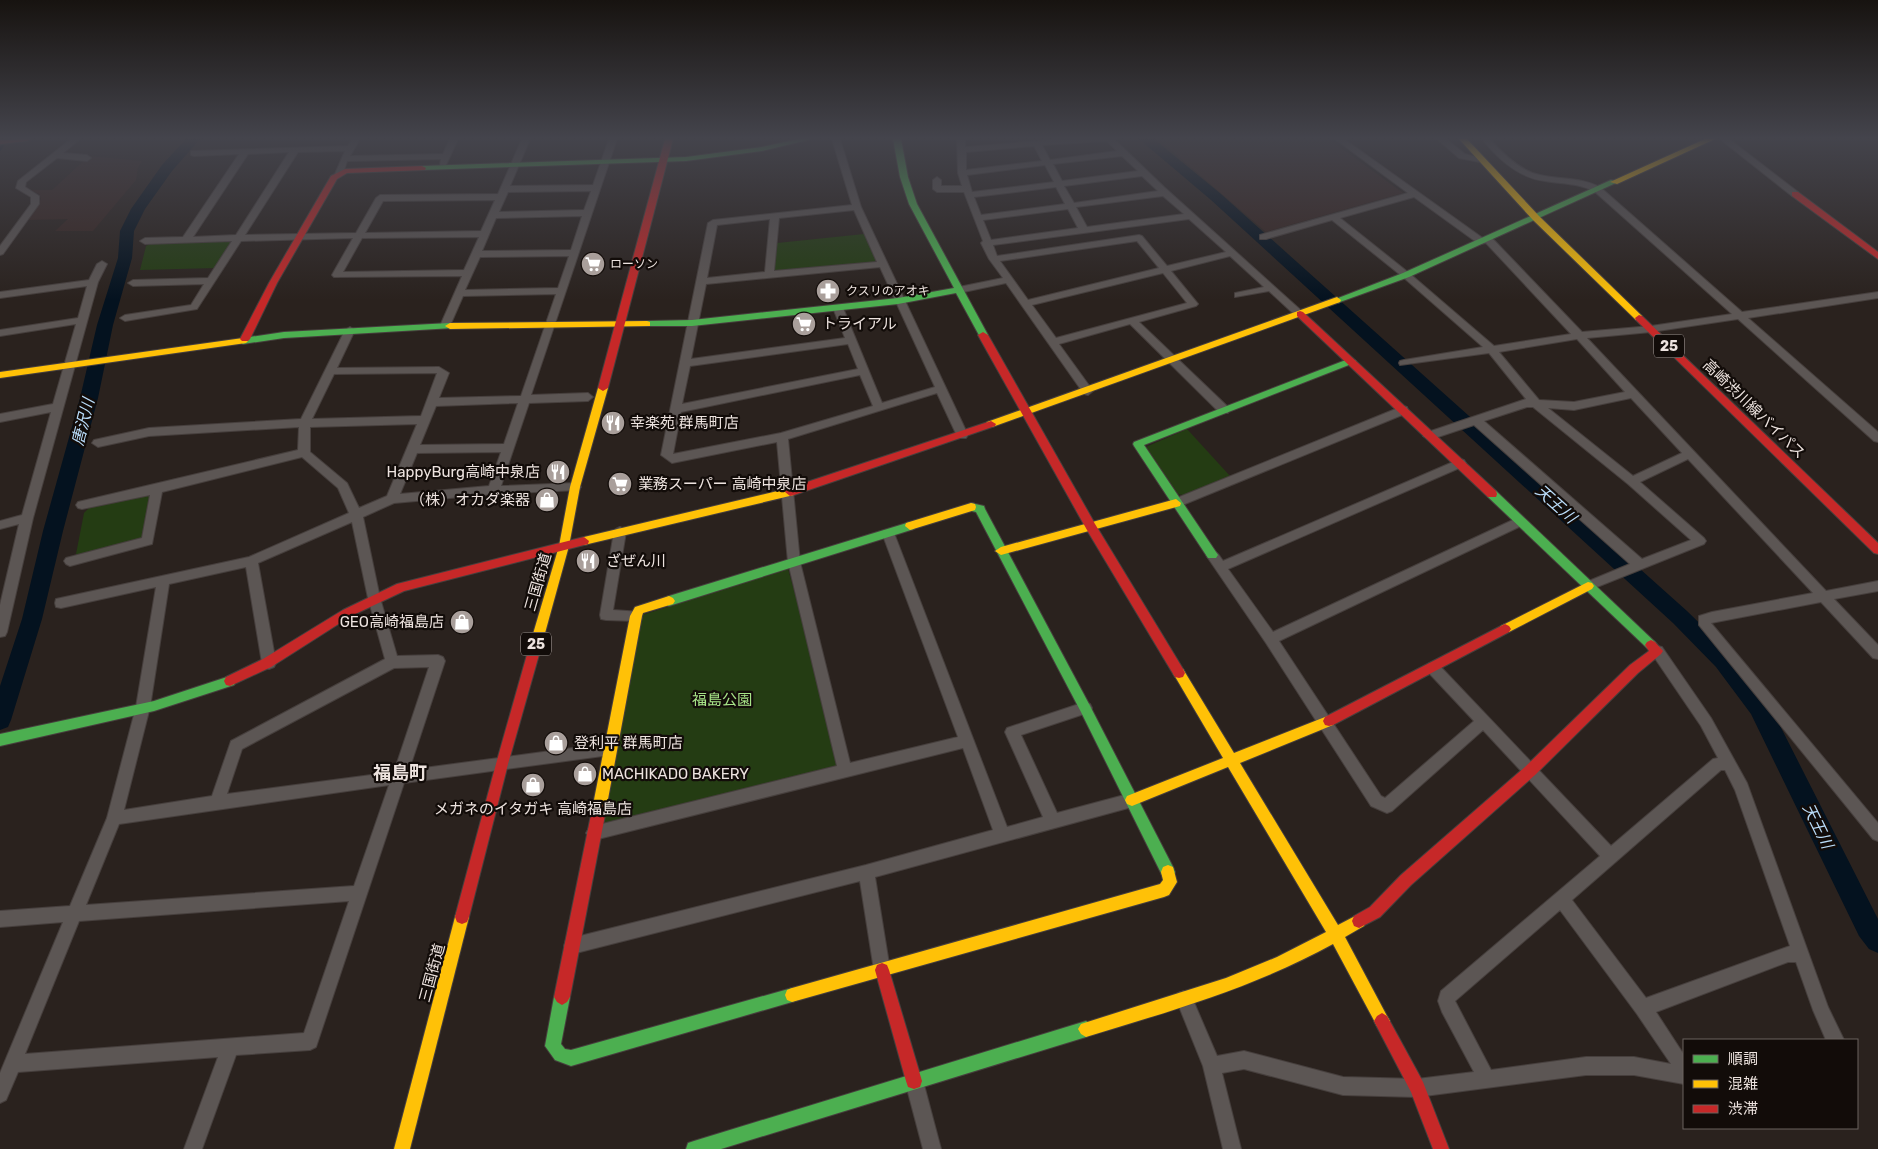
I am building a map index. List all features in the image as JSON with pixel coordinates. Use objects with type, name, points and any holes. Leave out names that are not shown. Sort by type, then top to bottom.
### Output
[{"type":"street","points":[[0,252],[36,204],[35,196],[29,193]]},
{"type":"street","points":[[186,240],[218,193]]},
{"type":"street","points":[[125,318],[194,307],[268,193]]},
{"type":"street","points":[[245,339],[273,283],[326,193]]},
{"type":"street","points":[[444,326],[502,193]]},
{"type":"street","points":[[467,273],[337,275],[380,198],[509,193]]},
{"type":"street","points":[[494,490],[594,193]]},
{"type":"street","name":"三国街道","points":[[402,1149],[502,764],[564,546],[575,487],[621,324],[655,193]]},
{"type":"street","points":[[852,193],[856,207],[881,264],[962,435]]},
{"type":"street","points":[[909,193],[913,204],[1024,412],[1336,935],[1417,1088],[1441,1149]]},
{"type":"street","points":[[968,193],[986,243],[994,259],[1088,391]]},
{"type":"street","points":[[1064,193],[1084,230]]},
{"type":"street","points":[[977,218],[1072,207],[1165,193],[1352,361],[1429,436],[1460,463],[1519,522],[1657,651],[1706,722],[1746,798],[1821,1010],[1835,1039]]},
{"type":"street","name":"高崎渋川線バイパス","points":[[1515,193],[1656,328],[1878,550]]},
{"type":"street","name":"高崎渋川線バイパス","points":[[1519,193],[1540,216]]},
{"type":"street","points":[[0,740],[194,695],[241,677],[269,663],[340,616],[374,598],[401,587],[620,532],[788,493],[962,435],[1172,361],[1406,275],[1591,193]]},
{"type":"street","points":[[1600,193],[1878,438]]},
{"type":"street","points":[[1263,237],[1416,194],[1485,241],[1578,336],[1878,654]]},
{"type":"street","points":[[1795,194],[1878,256]]},
{"type":"street","points":[[856,207],[713,223],[667,455],[672,459],[782,437],[940,389]]},
{"type":"street","points":[[493,215],[587,213]]},
{"type":"street","points":[[986,243],[1192,216]]},
{"type":"street","points":[[769,274],[775,217]]},
{"type":"street","points":[[572,946],[866,872],[1132,800],[1326,722],[1588,586],[1700,541],[1632,481],[1535,403],[1490,348],[1406,275],[1333,217]]},
{"type":"street","points":[[145,241],[302,236],[484,234]]},
{"type":"street","points":[[994,259],[1139,238],[1193,304],[1053,342]]},
{"type":"street","points":[[475,254],[574,253]]},
{"type":"street","points":[[1026,303],[1233,253]]},
{"type":"street","points":[[0,632],[27,518],[57,408],[93,282],[102,264]]},
{"type":"street","points":[[702,281],[881,264]]},
{"type":"street","points":[[0,376],[245,339],[350,330],[444,326],[692,323],[898,300],[1008,280]]},
{"type":"street","points":[[133,283],[212,281]]},
{"type":"street","points":[[0,295],[93,282]]},
{"type":"street","points":[[1238,295],[1271,288]]},
{"type":"street","points":[[458,293],[561,291]]},
{"type":"street","points":[[1404,363],[1490,348],[1656,328],[1878,295]]},
{"type":"street","points":[[838,308],[879,408]]},
{"type":"street","points":[[0,333],[82,320]]},
{"type":"street","points":[[1132,320],[1224,410]]},
{"type":"street","name":"高崎渋川線バイパス","points":[[1656,328],[1878,534]]},
{"type":"street","points":[[304,453],[305,423],[350,330]]},
{"type":"street","points":[[685,363],[851,340]]},
{"type":"street","points":[[1352,361],[1138,444],[1139,448],[1271,639],[1376,801],[1387,806],[1482,722]]},
{"type":"street","points":[[331,371],[438,370],[444,373],[434,402],[424,420],[392,499]]},
{"type":"street","points":[[676,409],[864,371]]},
{"type":"street","points":[[1429,436],[1526,403],[1574,406],[1632,394]]},
{"type":"street","points":[[434,402],[588,397]]},
{"type":"street","points":[[0,418],[57,408]]},
{"type":"street","points":[[1001,551],[1176,503],[1403,410]]},
{"type":"street","points":[[98,443],[149,432],[305,423],[424,420]]},
{"type":"street","points":[[1473,421],[1638,566]]},
{"type":"street","points":[[782,437],[794,562],[845,771]]},
{"type":"street","points":[[413,449],[508,448]]},
{"type":"street","points":[[82,505],[157,489],[304,453]]},
{"type":"street","points":[[304,453],[343,486],[356,514],[374,598],[392,662]]},
{"type":"street","points":[[1632,481],[1689,454]]},
{"type":"street","points":[[1220,567],[1460,463]]},
{"type":"street","points":[[61,603],[163,582],[250,561],[392,499],[494,490],[575,487]]},
{"type":"street","points":[[70,561],[148,541],[157,489]]},
{"type":"street","points":[[971,507],[980,509],[1132,800],[1172,880],[1170,886],[1164,890],[571,1058],[561,1057],[554,1051],[553,1046],[636,616],[639,610],[888,533],[971,507]]},
{"type":"street","points":[[0,525],[27,518]]},
{"type":"street","points":[[1271,639],[1519,522]]},
{"type":"street","points":[[620,532],[606,615],[636,616]]},
{"type":"street","points":[[888,533],[1003,836]]},
{"type":"street","points":[[250,561],[269,663]]},
{"type":"street","points":[[0,1094],[114,818],[143,707],[163,582]]},
{"type":"street","points":[[1878,586],[1704,620],[1705,625],[1878,834]]},
{"type":"street","points":[[694,1149],[1184,1000],[1270,968],[1336,935],[1376,912],[1406,880],[1530,770],[1634,669],[1657,651]]},
{"type":"street","points":[[12,1064],[310,1040],[438,661],[392,662],[236,745],[217,802]]},
{"type":"street","points":[[1433,668],[1610,856]]},
{"type":"street","points":[[1053,822],[1012,732],[1085,708]]},
{"type":"street","points":[[594,833],[966,741]]},
{"type":"street","points":[[114,818],[217,802],[610,749]]},
{"type":"street","points":[[1486,1078],[1450,1012],[1446,1001],[1447,997],[1718,764],[1729,763]]},
{"type":"street","points":[[866,872],[882,970],[932,1149]]},
{"type":"street","points":[[0,919],[361,893]]},
{"type":"street","points":[[1562,899],[1643,1008],[1677,1058],[1683,1072]]},
{"type":"street","points":[[1643,1008],[1788,954],[1802,954]]},
{"type":"street","points":[[1184,1000],[1212,1066],[1232,1149]]},
{"type":"street","points":[[193,1149],[230,1047]]},
{"type":"street","points":[[1212,1066],[1244,1060],[1343,1086],[1417,1088],[1586,1066],[1614,1065],[1683,1074]]},
{"type":"shaded area","points":[[36,193],[125,193],[93,231],[55,231],[68,219],[27,220],[41,199],[39,194]]},
{"type":"shaded area","points":[[1220,193],[1403,193],[1266,232]]},
{"type":"green space","points":[[864,234],[876,260],[873,263],[778,272],[774,269],[777,243]]},
{"type":"green space","points":[[231,241],[233,243],[217,268],[140,270],[146,246],[150,244]]},
{"type":"green space","points":[[1187,429],[1230,476],[1183,495],[1178,494],[1146,447]]},
{"type":"green space","points":[[149,495],[152,496],[143,539],[79,556],[76,554],[84,513],[89,508]]},
{"type":"green space","name":"福島公園","points":[[788,569],[845,771],[594,833],[642,615]]},
{"type":"waterway","name":"唐沢川","points":[[0,720],[32,619],[53,531],[89,398],[105,325],[125,258],[127,231],[138,209],[150,193]]},
{"type":"waterway","name":"天王川","points":[[1211,193],[1680,617],[1724,661],[1759,707],[1868,927],[1878,940]]},
{"type":"traffic: fast","points":[[909,193],[913,204],[983,335]]},
{"type":"traffic: fast","points":[[1337,300],[1406,275],[1590,193]]},
{"type":"traffic: fast","points":[[647,324],[692,323],[898,301],[959,290]]},
{"type":"traffic: fast","points":[[243,341],[284,335],[450,326]]},
{"type":"traffic: fast","points":[[1212,555],[1138,444],[1351,361]]},
{"type":"traffic: fast","points":[[1492,494],[1651,645]]},
{"type":"traffic: fast","points":[[971,507],[980,509],[1085,708],[1168,872]]},
{"type":"traffic: fast","points":[[669,601],[910,526]]},
{"type":"traffic: fast","points":[[0,740],[154,706],[230,681]]},
{"type":"traffic: fast","points":[[562,997],[553,1046],[560,1055],[571,1058],[792,995]]},
{"type":"traffic: fast","points":[[694,1149],[1086,1029]]},
{"type":"traffic: slow","points":[[1513,193],[1536,218],[1639,318]]},
{"type":"traffic: slow","points":[[991,424],[1337,300]]},
{"type":"traffic: slow","points":[[450,326],[647,324]]},
{"type":"traffic: slow","points":[[0,375],[243,341]]},
{"type":"traffic: slow","points":[[536,644],[564,546],[575,487],[603,388]]},
{"type":"traffic: slow","points":[[584,541],[790,492]]},
{"type":"traffic: slow","points":[[1001,551],[1176,503]]},
{"type":"traffic: slow","points":[[910,526],[971,507]]},
{"type":"traffic: slow","points":[[1505,629],[1588,586]]},
{"type":"traffic: slow","points":[[599,810],[636,616],[639,610],[669,601]]},
{"type":"traffic: slow","points":[[1179,673],[1336,935],[1382,1021]]},
{"type":"traffic: slow","points":[[1132,800],[1329,721]]},
{"type":"traffic: slow","points":[[792,995],[1164,890],[1170,882],[1168,872]]},
{"type":"traffic: slow","points":[[402,1149],[462,917]]},
{"type":"traffic: slow","points":[[1086,1029],[1180,1001],[1249,976],[1294,957],[1359,921]]},
{"type":"traffic: jam","points":[[245,339],[273,283],[326,193]]},
{"type":"traffic: jam","points":[[603,388],[655,193]]},
{"type":"traffic: jam","points":[[1795,194],[1878,256]]},
{"type":"traffic: jam","points":[[1300,314],[1492,494]]},
{"type":"traffic: jam","points":[[1639,318],[1878,550]]},
{"type":"traffic: jam","points":[[983,335],[1091,527],[1179,673]]},
{"type":"traffic: jam","points":[[790,492],[991,424]]},
{"type":"traffic: jam","points":[[230,681],[267,663],[347,613],[401,587],[584,541]]},
{"type":"traffic: jam","points":[[1329,721],[1505,629]]},
{"type":"traffic: jam","points":[[462,917],[536,644]]},
{"type":"traffic: jam","points":[[1359,921],[1375,912],[1406,880],[1530,771],[1634,669],[1657,651],[1651,645]]},
{"type":"traffic: jam","points":[[562,997],[599,810]]},
{"type":"traffic: jam","points":[[882,970],[914,1081]]},
{"type":"traffic: jam","points":[[1382,1021],[1417,1088],[1441,1149]]},
{"type":"place","name":"ローソン","points":[[593,264]]},
{"type":"place","name":"クスリのアオキ","points":[[828,291]]},
{"type":"place","name":"トライアル","points":[[804,324]]},
{"type":"place","name":"幸楽苑 群馬町店","points":[[613,423]]},
{"type":"place","name":"HappyBurg高崎中泉店","points":[[558,472]]},
{"type":"place","name":"業務スーパー 高崎中泉店","points":[[620,484]]},
{"type":"place","name":"（株）オカダ楽器","points":[[547,500]]},
{"type":"place","name":"ざぜん川","points":[[588,561]]},
{"type":"place","name":"GEO高崎福島店","points":[[462,622]]},
{"type":"place","name":"登利平 群馬町店","points":[[556,743]]},
{"type":"place","name":"MACHIKADO BAKERY","points":[[585,774]]},
{"type":"place","name":"メガネのイタガキ 高崎福島店","points":[[533,785]]},
{"type":"district","name":"福島町","points":[[400,773]]}]
